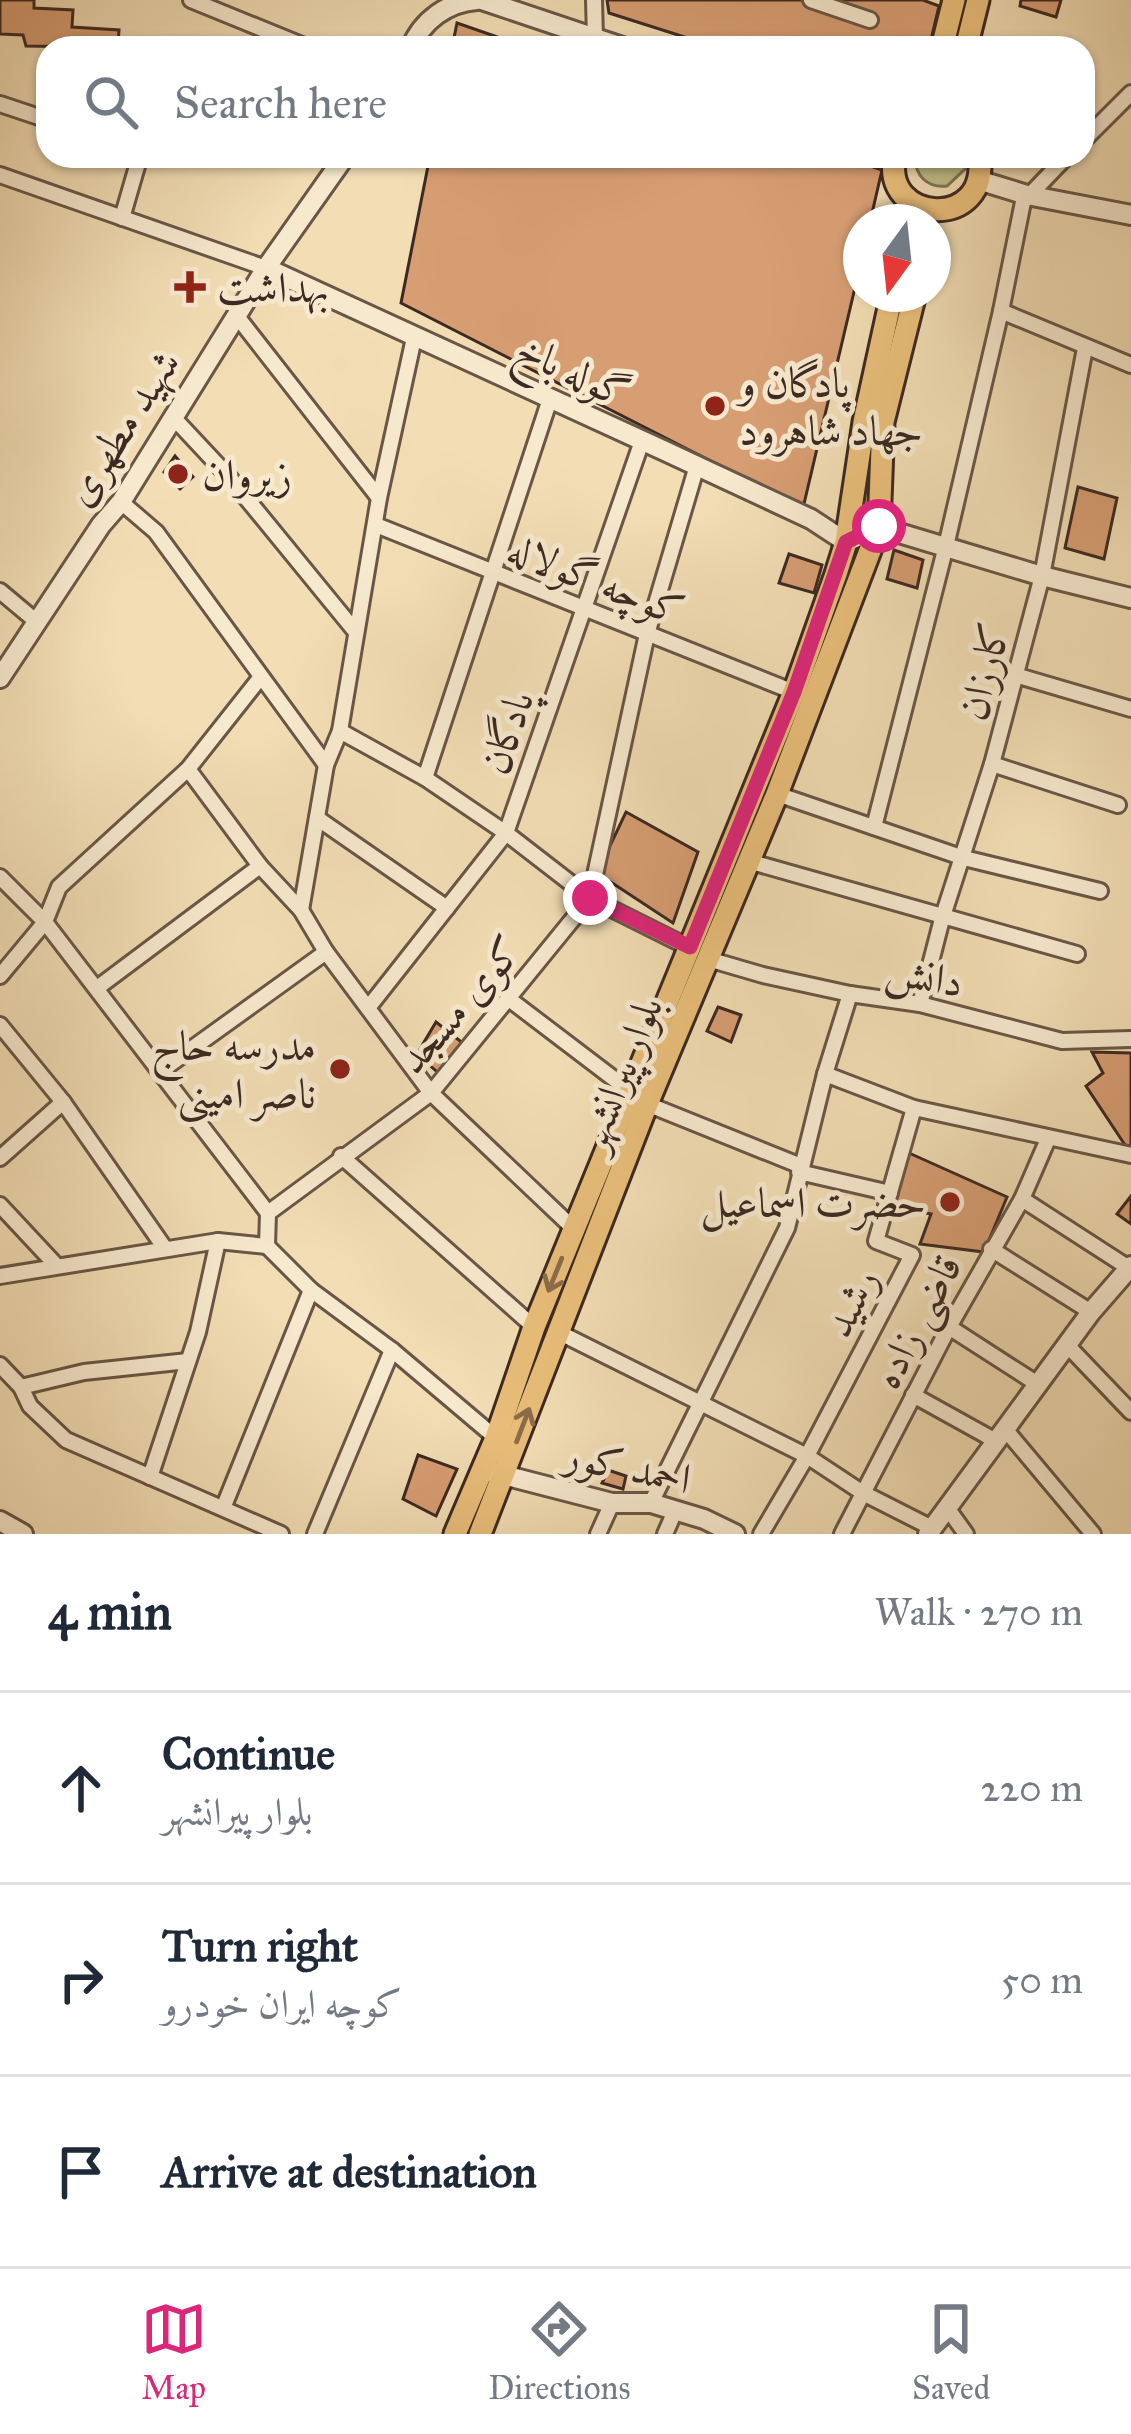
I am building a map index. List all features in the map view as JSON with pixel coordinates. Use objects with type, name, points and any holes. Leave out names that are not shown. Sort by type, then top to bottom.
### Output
[{"type":"main road","points":[[945,36],[954,0]]},
{"type":"main road","points":[[969,36],[978,0]]},
{"type":"main road","points":[[894,168],[905,204]]},
{"type":"main road","points":[[951,211],[967,199],[978,180],[978,168]]},
{"type":"main road","name":"بلوار پیرانشهر","points":[[455,1534],[493,1472],[560,1333],[640,1099],[794,692],[846,542],[864,422],[888,312]]},
{"type":"main road","name":"بلوار پیرانشهر","points":[[699,953],[777,794],[879,526],[883,422],[910,312]]},
{"type":"main road","name":"بلوار پیرانشهر","points":[[480,1534],[496,1438],[534,1327],[574,1228],[640,1099]]},
{"type":"street","points":[[191,0],[280,36]]},
{"type":"street","points":[[417,36],[446,5],[480,0],[589,36]]},
{"type":"street","points":[[594,0],[595,36]]},
{"type":"street","points":[[811,0],[870,20]]},
{"type":"street","points":[[1095,129],[1131,93]]},
{"type":"street","points":[[0,104],[36,116]]},
{"type":"street","points":[[122,218],[137,168]]},
{"type":"street","name":"شهید مطهری","points":[[0,678],[121,502],[266,268],[337,168]]},
{"type":"street","points":[[874,827],[946,546],[1027,195],[1055,168]]},
{"type":"street","points":[[0,175],[266,268]]},
{"type":"street","points":[[978,180],[1027,195],[1131,215]]},
{"type":"street","name":"گوله باخ","points":[[266,268],[811,520],[846,542]]},
{"type":"street","points":[[1000,311],[1131,365]]},
{"type":"street","points":[[236,315],[379,498]]},
{"type":"street","points":[[301,910],[414,338]]},
{"type":"street","name":"کارزان","points":[[920,1004],[1042,576],[1085,348]]},
{"type":"street","points":[[425,778],[550,400]]},
{"type":"street","points":[[172,416],[356,632]]},
{"type":"street","name":"پادگان","points":[[368,1008],[506,833],[642,441]]},
{"type":"street","name":"کوی مسجد","points":[[268,1213],[431,1094],[590,898],[647,634],[696,469]]},
{"type":"street","points":[[121,502],[156,532],[326,765]]},
{"type":"street","name":"کوچه گولاله","points":[[376,525],[794,692]]},
{"type":"street","points":[[846,542],[879,526],[1131,598]]},
{"type":"street","points":[[0,591],[37,622]]},
{"type":"street","points":[[1015,675],[1131,709]]},
{"type":"street","points":[[0,976],[46,922],[59,886],[188,770],[260,678]]},
{"type":"street","name":"دانش","points":[[340,731],[425,778],[590,898],[699,953],[850,994],[920,1004],[1062,1040],[1131,1040]]},
{"type":"street","points":[[992,764],[1118,805]]},
{"type":"street","points":[[188,770],[260,866],[301,910],[326,952],[431,1094],[574,1228]]},
{"type":"street","points":[[777,794],[964,858],[1100,891]]},
{"type":"street","points":[[317,818],[447,908]]},
{"type":"street","points":[[748,861],[1077,954]]},
{"type":"street","points":[[97,988],[260,866]]},
{"type":"street","points":[[0,877],[46,922],[268,1213],[267,1246]]},
{"type":"street","points":[[162,1070],[326,952]]},
{"type":"street","points":[[651,1503],[787,1228],[850,994]]},
{"type":"street","points":[[508,999],[640,1099],[800,1169],[890,1193]]},
{"type":"street","points":[[0,1025],[63,1102],[164,1247]]},
{"type":"street","points":[[825,1074],[914,1108],[1131,1154]]},
{"type":"street","points":[[0,1158],[63,1102]]},
{"type":"street","name":"رشید","points":[[761,1534],[911,1255],[876,1241],[914,1108]]},
{"type":"street","name":"قاضی زاده","points":[[842,1534],[949,1327],[1022,1199],[1048,1139]]},
{"type":"street","points":[[341,1156],[534,1327]]},
{"type":"street","points":[[560,1333],[807,1456],[930,1531],[1066,1345],[1130,1267],[1022,1199]]},
{"type":"street","points":[[0,1205],[55,1264]]},
{"type":"street","points":[[150,1477],[199,1332],[218,1240]]},
{"type":"street","points":[[0,1276],[218,1240],[267,1246],[311,1291],[392,1350],[496,1438]]},
{"type":"street","points":[[991,1249],[1091,1312]]},
{"type":"street","points":[[224,1506],[311,1291]]},
{"type":"street","points":[[949,1327],[1039,1385]]},
{"type":"street","points":[[1066,1345],[1131,1412]]},
{"type":"street","points":[[315,1534],[392,1350]]},
{"type":"street","points":[[21,1388],[84,1372],[188,1360]]},
{"type":"street","points":[[0,1365],[30,1406],[66,1440],[281,1534]]},
{"type":"street","points":[[914,1395],[1001,1435],[1093,1534]]},
{"type":"street","name":"احمد کور","points":[[493,1472],[612,1503],[651,1503],[735,1534]]},
{"type":"street","points":[[598,1534],[612,1503]]},
{"type":"street","points":[[948,1509],[966,1534]]},
{"type":"street","points":[[665,1534],[675,1510]]},
{"type":"street","points":[[0,1521],[23,1534]]},
{"type":"shaded area","points":[[918,168],[965,168],[947,186],[928,183]]},
{"type":"building","points":[[0,0],[34,0],[34,8],[73,10],[72,27],[119,30],[119,36],[36,36],[36,46],[26,46],[23,35],[0,34]]},
{"type":"building","points":[[607,0],[923,0],[939,6],[932,36],[681,36],[609,13]]},
{"type":"building","points":[[1021,0],[1061,0],[1056,17],[1020,6]]},
{"type":"building","points":[[457,23],[494,36],[454,36]]},
{"type":"building","name":"پادگان و جهاد شاهرود","points":[[428,168],[882,170],[874,204],[843,204],[843,312],[849,312],[803,508],[401,303]]},
{"type":"building","name":"زیروان","points":[[175,456],[193,477],[180,489],[164,472]]},
{"type":"building","points":[[1078,487],[1117,498],[1104,559],[1065,548]]},
{"type":"building","points":[[894,550],[923,560],[917,588],[887,579]]},
{"type":"building","points":[[789,554],[822,565],[814,593],[779,583]]},
{"type":"building","points":[[626,812],[698,852],[673,923],[597,873]]},
{"type":"building","points":[[718,1007],[741,1015],[731,1042],[707,1031]]},
{"type":"building","points":[[436,1022],[464,1044],[444,1078],[417,1054]]},
{"type":"building","points":[[1092,1052],[1131,1053],[1131,1146],[1125,1145],[1086,1086],[1103,1073]]},
{"type":"building","name":"حضرت اسماعیل","points":[[909,1153],[1007,1197],[984,1252],[920,1244],[931,1214],[893,1207]]},
{"type":"building","points":[[1131,1196],[1131,1224],[1117,1214]]},
{"type":"building","points":[[418,1455],[457,1469],[436,1516],[403,1499]]},
{"type":"building","points":[[608,1470],[626,1476],[623,1489],[602,1483]]},
{"type":"place","name":"بهداشت","points":[[190,287]]},
{"type":"place","name":"پادگان و جهاد شاهرود","points":[[715,406]]},
{"type":"place","name":"زیروان","points":[[178,474]]},
{"type":"place","name":"مدرسه حاج ناصر امینی","points":[[340,1069]]},
{"type":"place","name":"حضرت اسماعیل","points":[[950,1202]]},
{"type":"route","points":[[590,898],[690,947],[794,692],[846,542],[879,526]]}]
